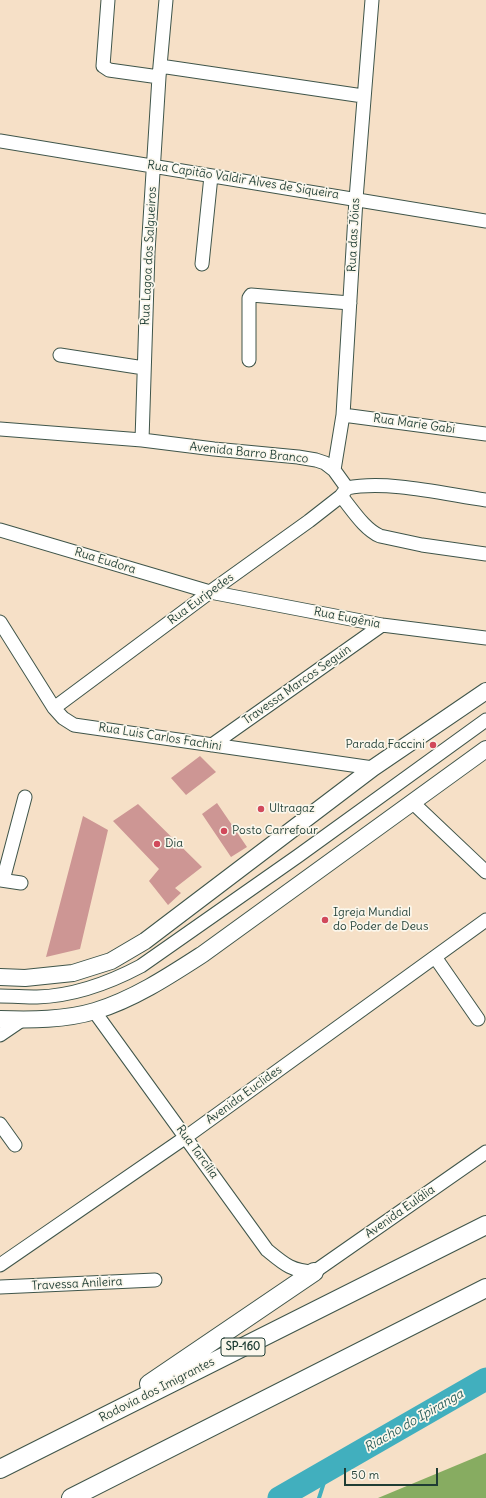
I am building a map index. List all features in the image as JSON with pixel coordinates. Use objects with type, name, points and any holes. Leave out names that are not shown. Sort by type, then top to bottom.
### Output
[{"type":"highway","name":"Rodovia dos Imigrantes","points":[[0,1470],[486,1225]]},
{"type":"highway","points":[[90,1424],[314,1272]]},
{"type":"highway","points":[[71,1498],[486,1288]]},
{"type":"main road","points":[[0,977],[25,978],[73,973],[111,960],[145,941],[373,768],[486,691]]},
{"type":"main road","points":[[0,1019],[33,1020],[94,1011],[128,998],[163,980],[203,954],[486,749]]},
{"type":"street","points":[[108,0],[103,66],[109,70],[136,75],[159,72],[363,96]]},
{"type":"street","name":"Rua Lagoa dos Salgueiros","points":[[142,440],[148,252],[159,72],[166,0]]},
{"type":"street","name":"Rua das Jóias","points":[[334,470],[343,415],[363,96],[372,0]]},
{"type":"street","name":"Rua Capitão Valdir Alves de Siqueira","points":[[0,141],[486,221]]},
{"type":"street","points":[[202,264],[211,176]]},
{"type":"street","points":[[249,360],[249,298],[251,295],[350,303]]},
{"type":"street","points":[[60,355],[144,368]]},
{"type":"street","name":"Rua Marie Gabi","points":[[343,415],[486,434]]},
{"type":"street","name":"Avenida Barro Branco","points":[[0,429],[142,440],[316,460],[334,470],[344,492],[367,527],[374,533],[380,536],[422,545],[486,554]]},
{"type":"street","points":[[344,492],[370,486],[392,487],[486,500]]},
{"type":"street","name":"Rua Eurípedes","points":[[54,708],[210,592],[309,521],[344,492]]},
{"type":"street","name":"Rua Eudora","points":[[0,530],[210,592]]},
{"type":"street","name":"Rua Eugênia","points":[[210,592],[382,625],[486,638]]},
{"type":"street","name":"Rua Luis Carlos Fachini","points":[[0,622],[54,708],[63,718],[74,724],[373,768]]},
{"type":"street","name":"Travessa Marcos Seguin","points":[[212,745],[382,625]]},
{"type":"street","points":[[0,996],[37,997],[81,991],[108,982],[141,966],[298,856],[486,720]]},
{"type":"street","points":[[21,883],[1,880],[25,797]]},
{"type":"street","points":[[412,802],[486,872]]},
{"type":"street","name":"Avenida Euclides","points":[[0,1266],[186,1137],[486,920]]},
{"type":"street","points":[[435,957],[478,1019]]},
{"type":"street","name":"Rua Tarcília","points":[[94,1011],[267,1250],[282,1263],[298,1271],[314,1272]]},
{"type":"street","points":[[0,1035],[22,1020]]},
{"type":"street","points":[[0,1124],[15,1145]]},
{"type":"street","name":"Avenida Eulália","points":[[314,1272],[486,1152]]},
{"type":"street","name":"Travessa Anileira","points":[[0,1287],[155,1280]]},
{"type":"green space","points":[[486,1453],[486,1498],[378,1498]]},
{"type":"building","points":[[200,756],[216,772],[186,795],[171,778]]},
{"type":"building","name":"Posto Carrefour","points":[[217,803],[247,847],[231,857],[202,814]]},
{"type":"building","name":"Dia","points":[[138,804],[202,867],[175,888],[181,893],[168,905],[149,881],[159,869],[113,821]]},
{"type":"building","points":[[83,816],[108,830],[80,949],[46,957]]},
{"type":"waterway","name":"Riacho do Ipiranga","points":[[279,1498],[486,1379]]},
{"type":"waterway","points":[[319,1498],[328,1470]]},
{"type":"place","name":"Parada Faccini","points":[[433,745]]},
{"type":"place","name":"Ultragaz","points":[[261,809]]},
{"type":"place","name":"Posto Carrefour","points":[[224,831]]},
{"type":"place","name":"Dia","points":[[157,844]]},
{"type":"place","name":"Igreja Mundial do Poder de Deus","points":[[325,920]]}]
